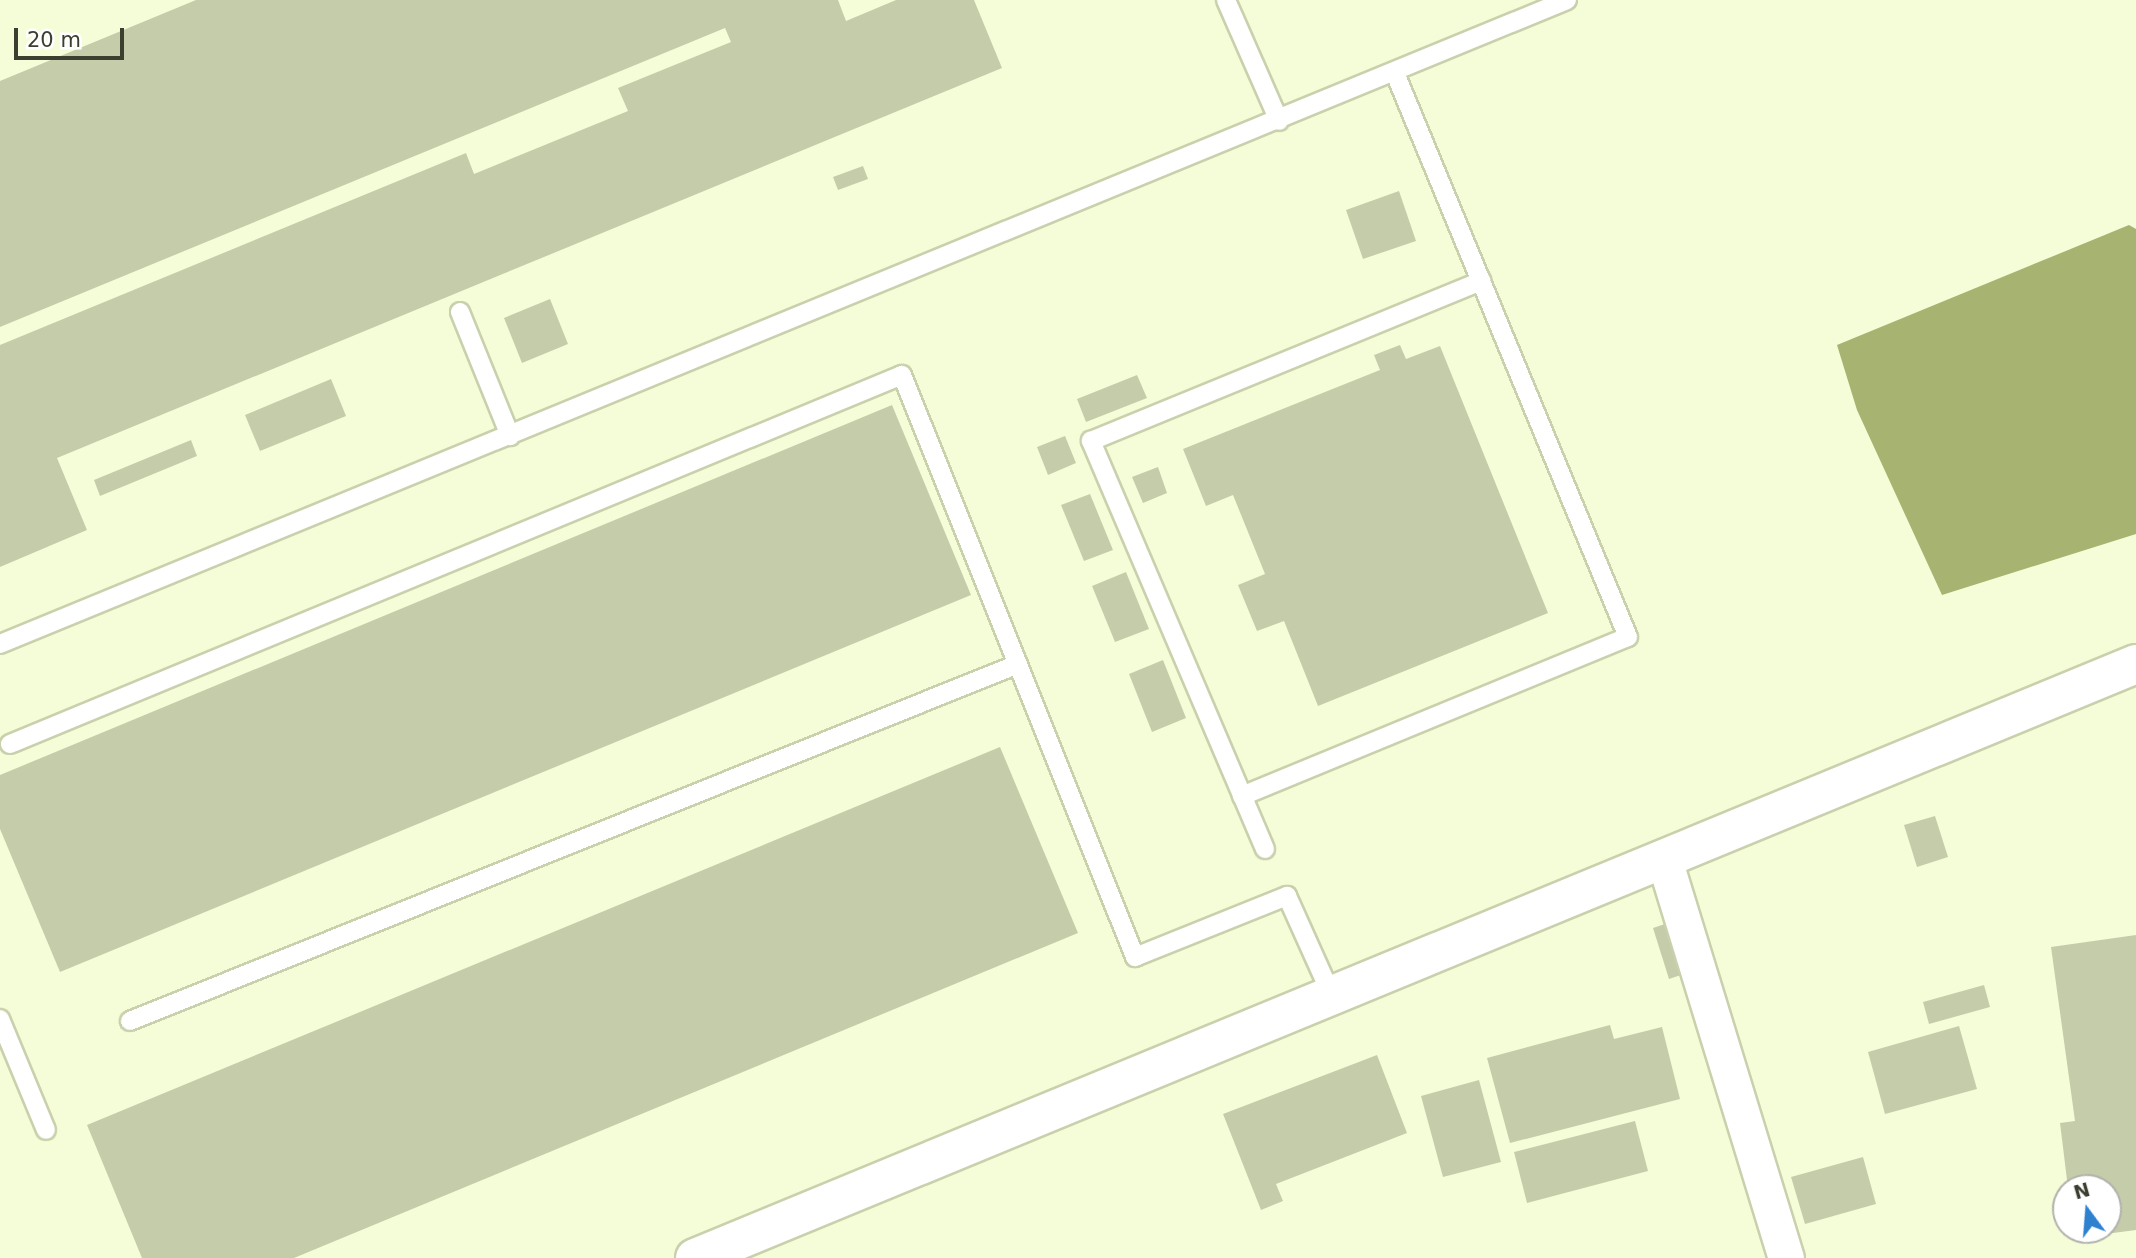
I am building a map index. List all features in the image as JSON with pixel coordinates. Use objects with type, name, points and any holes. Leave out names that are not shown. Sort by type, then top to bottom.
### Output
[{"type":"street","points":[[695,1258],[2136,664]]},
{"type":"street","points":[[1664,859],[1786,1258]]},
{"type":"lane","points":[[1226,0],[1279,121]]},
{"type":"lane","points":[[0,644],[1279,121],[1567,0]]},
{"type":"lane","points":[[1242,796],[1628,637],[1395,73]]},
{"type":"lane","points":[[1265,849],[1091,442],[1481,281]]},
{"type":"lane","points":[[460,313],[510,436]]},
{"type":"lane","points":[[10,744],[902,375],[1135,957],[1287,896],[1332,996]]},
{"type":"lane","points":[[130,1021],[1017,664]]},
{"type":"lane","points":[[0,1019],[46,1130]]},
{"type":"shaded area","points":[[2129,225],[2136,229],[2136,534],[1942,595],[1857,410],[1837,345]]},
{"type":"building","points":[[196,0],[838,0],[846,21],[896,0],[974,0],[1002,68],[57,458],[87,530],[0,567],[0,345],[466,153],[474,174],[628,111],[618,88],[731,42],[725,28],[0,327],[0,81]]},
{"type":"building","points":[[863,166],[868,179],[838,190],[833,177]]},
{"type":"building","points":[[1399,191],[1416,241],[1363,259],[1346,210]]},
{"type":"building","points":[[550,299],[568,344],[522,363],[504,318]]},
{"type":"building","points":[[1400,345],[1406,359],[1440,346],[1548,613],[1318,706],[1284,621],[1257,631],[1238,585],[1265,574],[1233,495],[1206,506],[1183,449],[1380,370],[1374,355]]},
{"type":"building","points":[[1137,375],[1147,398],[1086,422],[1077,399]]},
{"type":"building","points":[[331,379],[346,416],[260,451],[245,415]]},
{"type":"building","points":[[892,405],[971,595],[60,972],[0,829],[0,775]]},
{"type":"building","points":[[1065,436],[1076,463],[1048,475],[1037,447]]},
{"type":"building","points":[[191,440],[197,456],[100,496],[94,480]]},
{"type":"building","points":[[1158,467],[1167,493],[1143,503],[1132,477]]},
{"type":"building","points":[[1090,494],[1113,550],[1084,561],[1061,505]]},
{"type":"building","points":[[1126,572],[1149,629],[1115,642],[1092,586]]},
{"type":"building","points":[[1163,660],[1186,718],[1152,732],[1129,674]]},
{"type":"building","points":[[1000,747],[1078,933],[294,1258],[142,1258],[87,1125]]},
{"type":"building","points":[[1935,816],[1948,857],[1917,867],[1904,825]]},
{"type":"building","points":[[1665,924],[1681,975],[1669,979],[1653,928]]},
{"type":"building","points":[[2136,935],[2136,1230],[2122,1232],[2122,1174],[2066,1174],[2060,1123],[2075,1121],[2051,947]]},
{"type":"building","points":[[1984,985],[1990,1007],[1929,1024],[1923,1002]]},
{"type":"building","points":[[1610,1025],[1614,1039],[1662,1027],[1680,1099],[1510,1143],[1487,1058]]},
{"type":"building","points":[[1959,1026],[1977,1089],[1885,1114],[1868,1052]]},
{"type":"building","points":[[1377,1055],[1407,1133],[1276,1184],[1283,1201],[1261,1210],[1223,1114]]},
{"type":"building","points":[[1479,1080],[1501,1162],[1443,1177],[1421,1096]]},
{"type":"building","points":[[1635,1121],[1648,1171],[1527,1203],[1514,1152]]},
{"type":"building","points":[[1863,1157],[1876,1204],[1805,1224],[1791,1177]]}]
